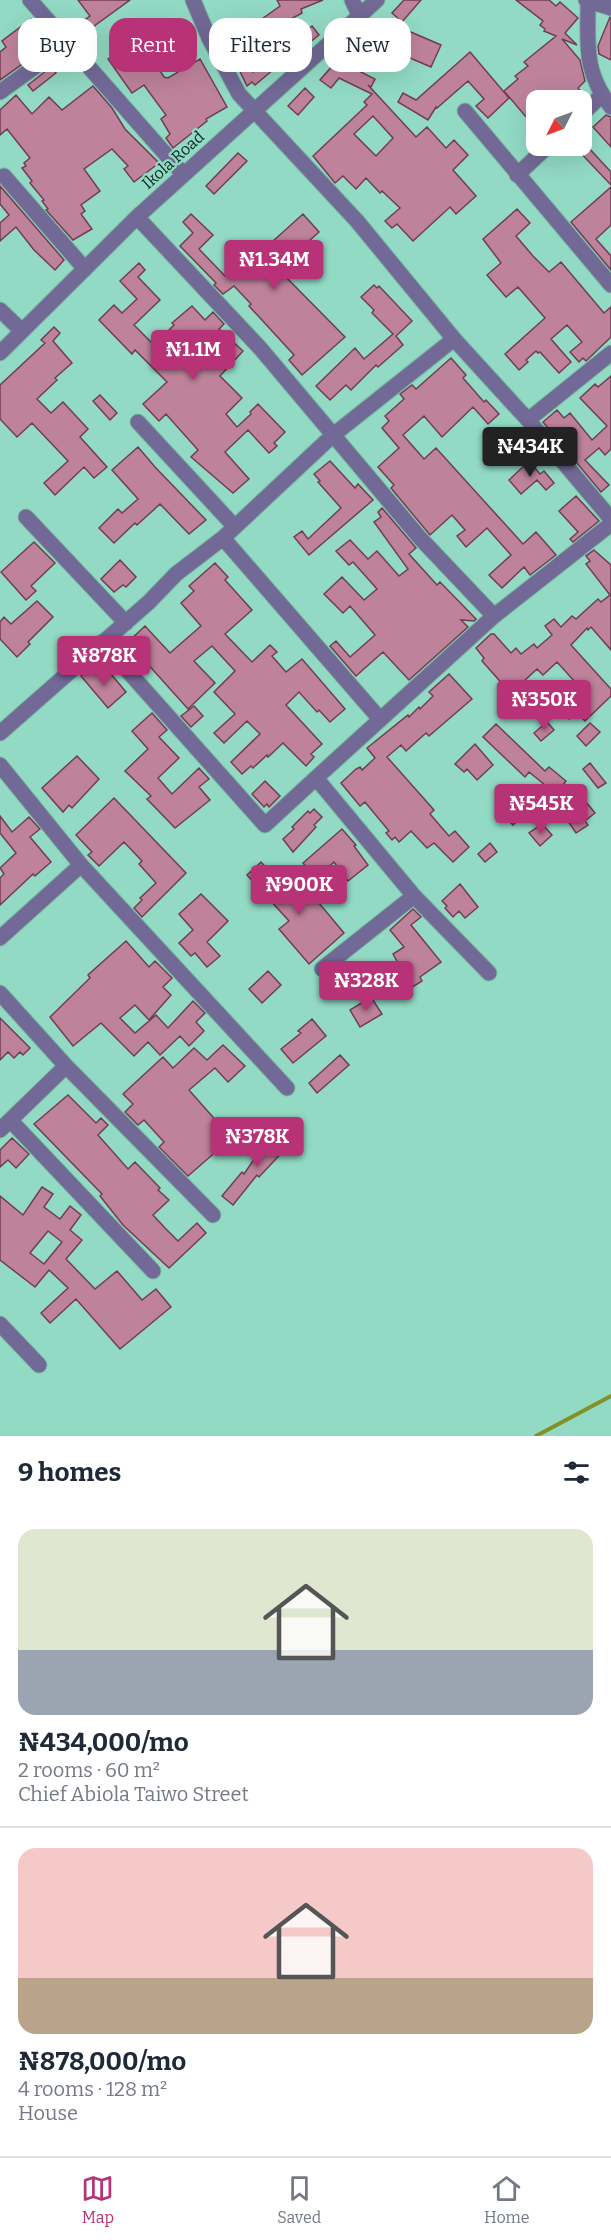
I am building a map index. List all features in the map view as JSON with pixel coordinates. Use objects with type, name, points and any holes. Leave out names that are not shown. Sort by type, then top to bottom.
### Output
[{"type":"street","points":[[30,0],[46,18]]},
{"type":"street","points":[[102,642],[265,825],[379,718],[494,616],[611,521],[528,420],[454,339],[357,222],[239,94],[209,38],[193,0]]},
{"type":"street","points":[[352,0],[360,17]]},
{"type":"street","name":"Ikola Road","points":[[0,353],[137,217],[377,0]]},
{"type":"street","points":[[592,109],[606,101],[588,60],[587,0],[611,8]]},
{"type":"street","points":[[0,92],[28,72]]},
{"type":"street","points":[[93,72],[183,174]]},
{"type":"street","points":[[465,111],[611,285]]},
{"type":"street","points":[[517,175],[538,156]]},
{"type":"street","points":[[4,176],[85,268]]},
{"type":"street","points":[[137,217],[260,348],[420,538],[494,616]]},
{"type":"street","points":[[0,310],[22,331]]},
{"type":"street","points":[[0,733],[126,623],[176,574],[223,538],[332,436],[454,339]]},
{"type":"street","points":[[528,420],[611,353]]},
{"type":"street","points":[[138,422],[235,527]]},
{"type":"street","points":[[26,517],[126,623]]},
{"type":"street","points":[[223,538],[379,718]]},
{"type":"street","points":[[0,765],[81,865],[287,1088]]},
{"type":"street","points":[[316,778],[414,896],[489,973]]},
{"type":"street","points":[[0,938],[81,865]]},
{"type":"street","points":[[322,969],[414,896]]},
{"type":"street","points":[[0,993],[66,1066],[213,1215]]},
{"type":"street","points":[[66,1066],[6,1125],[153,1271]]},
{"type":"street","points":[[0,1324],[39,1365]]},
{"type":"building","points":[[78,0],[130,0],[97,24],[97,18],[87,18],[90,16]]},
{"type":"building","points":[[277,0],[323,0],[301,9],[302,13],[293,18],[263,18],[280,6]]},
{"type":"building","points":[[404,0],[421,0],[405,18],[398,18],[392,13]]},
{"type":"building","points":[[516,0],[549,0],[556,6],[560,2],[578,18],[565,33],[577,45],[562,39],[580,60],[585,81],[578,88],[580,90],[526,90],[526,117],[504,91],[518,79],[515,76],[528,66],[524,62],[556,36],[544,31],[545,29],[540,25],[543,21]]},
{"type":"building","points":[[610,17],[611,60],[599,54],[598,46]]},
{"type":"building","points":[[312,26],[319,35],[312,41]]},
{"type":"building","points":[[18,29],[18,67],[0,80],[0,52],[6,47],[2,41]]},
{"type":"building","points":[[411,32],[441,45],[431,67],[411,58]]},
{"type":"building","points":[[470,52],[509,98],[488,118],[476,106],[484,99],[468,81],[436,107],[428,120],[398,102],[403,93],[416,100]]},
{"type":"building","points":[[200,59],[227,107],[206,119],[207,121],[173,148],[166,138],[170,134],[161,119],[166,115],[144,85],[132,93],[117,72],[161,72],[168,78],[178,72],[197,72],[197,61]]},
{"type":"building","points":[[45,72],[56,73],[33,91],[28,85]]},
{"type":"building","points":[[240,72],[270,72],[255,85],[252,82],[247,86]]},
{"type":"building","points":[[327,72],[361,72],[375,79],[371,87],[368,85],[416,137],[427,127],[446,148],[454,140],[468,155],[453,170],[476,196],[456,214],[450,207],[413,241],[397,224],[392,228],[385,221],[400,208],[382,191],[380,193],[366,178],[356,189],[343,176],[335,183],[313,156],[367,105],[364,102],[372,94],[339,78],[331,88],[320,80]],"holes":[[[373,116],[393,138],[376,156],[354,134]]]},
{"type":"building","points":[[93,86],[112,108],[125,129],[159,163],[134,182],[124,169],[128,166],[112,149],[84,169],[100,191],[81,205],[85,211],[81,214],[92,229],[73,240],[46,210],[48,209],[42,201],[44,200],[30,183],[32,181],[22,168],[26,166],[24,163],[30,158],[7,129],[0,135],[0,110],[16,95],[32,114],[49,97],[62,110]]},
{"type":"building","points":[[305,88],[314,97],[298,115],[288,106]]},
{"type":"building","points":[[606,115],[611,117],[611,147],[593,127]]},
{"type":"building","points":[[592,151],[611,172],[611,185],[583,156],[592,156]]},
{"type":"building","points":[[238,153],[247,161],[214,194],[206,186]]},
{"type":"building","points":[[0,186],[64,260],[55,270],[34,250],[16,227],[0,241],[0,223],[9,215],[0,204]]},
{"type":"building","points":[[611,187],[611,225],[596,239],[611,256],[611,270],[571,222]]},
{"type":"building","points":[[517,209],[530,223],[516,236],[533,256],[549,272],[561,262],[604,313],[611,307],[611,337],[586,361],[583,358],[579,362],[570,352],[582,342],[567,325],[551,339],[571,362],[559,373],[540,352],[536,351],[519,370],[505,354],[545,318],[518,287],[506,297],[487,275],[501,263],[483,239]]},
{"type":"building","points":[[191,214],[213,235],[199,249],[225,276],[258,246],[262,251],[303,214],[319,232],[278,269],[345,337],[302,375],[289,360],[294,355],[249,306],[251,304],[234,286],[223,294],[214,285],[216,283],[180,246],[193,233],[183,222]]},
{"type":"building","points":[[139,263],[145,270],[138,277],[160,300],[134,325],[151,342],[154,339],[157,342],[174,325],[172,323],[192,306],[205,320],[213,312],[224,324],[219,329],[243,351],[220,376],[242,398],[226,414],[237,427],[258,404],[285,432],[274,443],[277,446],[269,453],[248,430],[225,452],[249,479],[233,493],[191,457],[198,450],[166,414],[159,421],[143,404],[167,382],[135,350],[132,354],[99,320],[114,305],[122,313],[137,299],[120,281]]},
{"type":"building","points":[[374,285],[377,288],[379,286],[412,321],[396,336],[403,345],[378,367],[376,365],[351,390],[346,385],[330,400],[316,386],[355,348],[364,359],[393,334],[372,313],[374,310],[361,297]]},
{"type":"building","points":[[54,327],[60,333],[53,341],[72,363],[37,399],[51,413],[63,402],[88,429],[80,437],[107,467],[94,478],[84,467],[55,495],[44,483],[68,461],[32,423],[17,437],[0,419],[0,385],[45,343],[41,340]]},
{"type":"building","points":[[451,358],[466,375],[463,378],[484,402],[486,400],[499,414],[488,424],[473,407],[442,437],[424,416],[403,435],[424,459],[436,448],[523,544],[536,532],[556,555],[530,575],[524,567],[502,588],[489,575],[511,555],[487,528],[466,547],[457,536],[465,530],[452,515],[430,535],[391,488],[394,485],[378,467],[399,448],[382,428],[389,421],[385,416],[404,399],[400,394],[412,385],[416,389]]},
{"type":"building","points":[[611,376],[611,449],[605,455],[599,448],[585,460],[609,485],[601,492],[543,422],[557,410],[564,418],[570,413],[592,440],[607,426],[580,398],[595,384],[598,387]]},
{"type":"building","points":[[100,395],[117,413],[110,420],[93,401]]},
{"type":"building","points":[[138,447],[206,520],[189,534],[160,504],[114,543],[99,528],[118,509],[122,513],[138,499],[112,470]]},
{"type":"building","points":[[330,461],[355,488],[358,484],[373,500],[309,555],[294,537],[302,531],[308,539],[341,508],[318,482],[320,481],[314,474]]},
{"type":"building","points":[[529,461],[540,474],[544,471],[554,483],[546,490],[537,480],[521,494],[509,480]]},
{"type":"building","points":[[576,496],[599,521],[573,542],[570,539],[578,532],[559,511]]},
{"type":"building","points":[[382,508],[416,548],[409,554],[437,585],[440,582],[476,619],[474,621],[461,620],[468,627],[409,680],[383,652],[356,676],[330,646],[336,641],[350,657],[375,635],[350,606],[343,613],[324,594],[342,577],[364,600],[377,589],[353,562],[349,565],[336,551],[350,540],[368,559],[377,551],[399,576],[408,569],[374,522],[381,517],[378,512]]},
{"type":"building","points":[[34,542],[55,563],[31,586],[36,591],[26,600],[1,572]]},
{"type":"building","points":[[594,550],[611,565],[611,650],[591,627],[588,630],[587,628],[571,645],[611,689],[611,696],[585,721],[577,713],[569,719],[563,709],[586,694],[557,662],[543,675],[537,669],[523,682],[527,686],[514,697],[482,661],[484,658],[476,648],[491,634],[494,634],[511,653],[516,648],[521,654],[534,644],[537,648],[552,635],[545,626],[554,619],[561,627],[572,616],[576,619],[598,599],[601,602],[610,595],[586,564],[590,561],[586,556]]},
{"type":"building","points":[[120,560],[136,577],[126,587],[123,585],[114,592],[101,579]]},
{"type":"building","points":[[215,563],[228,577],[225,580],[252,610],[225,634],[252,662],[270,645],[277,652],[272,656],[286,672],[302,659],[345,709],[330,722],[319,710],[317,712],[299,692],[286,705],[322,744],[311,754],[314,757],[306,766],[283,743],[268,757],[267,755],[253,768],[251,766],[242,774],[231,762],[260,734],[247,721],[224,743],[214,733],[235,714],[214,692],[235,671],[212,646],[194,661],[215,683],[188,709],[128,642],[145,626],[170,653],[201,626],[181,603],[194,591],[189,586]]},
{"type":"building","points":[[37,601],[53,617],[28,642],[30,644],[17,657],[0,639],[0,622],[4,617],[11,624]]},
{"type":"building","points":[[92,666],[105,679],[111,674],[126,692],[108,708],[81,676]]},
{"type":"building","points":[[449,674],[472,699],[429,736],[426,733],[406,751],[401,745],[387,757],[434,810],[430,814],[449,836],[455,831],[469,847],[453,862],[434,843],[427,848],[411,831],[399,842],[395,837],[392,840],[386,833],[389,831],[365,802],[360,806],[341,783],[356,769],[360,767],[362,770],[375,758],[367,748],[408,715],[409,717],[419,707],[420,709],[433,696],[429,692]]},
{"type":"building","points":[[194,706],[203,716],[191,727],[181,716]]},
{"type":"building","points":[[152,713],[167,730],[159,737],[179,758],[158,778],[172,794],[199,768],[209,779],[199,787],[210,800],[175,828],[147,799],[151,796],[125,771],[148,749],[132,731]]},
{"type":"building","points":[[547,722],[554,730],[541,741],[534,733]]},
{"type":"building","points":[[590,723],[600,732],[586,746],[577,736]]},
{"type":"building","points":[[496,724],[545,771],[549,767],[566,781],[556,794],[529,772],[525,777],[483,737]]},
{"type":"building","points":[[475,744],[493,765],[477,780],[467,769],[464,772],[455,764]]},
{"type":"building","points":[[77,756],[99,779],[72,808],[69,805],[63,812],[42,788]]},
{"type":"building","points":[[590,763],[606,783],[598,788],[583,769]]},
{"type":"building","points":[[265,781],[280,796],[269,807],[267,804],[264,807],[252,794]]},
{"type":"building","points":[[581,796],[595,813],[585,821],[588,825],[576,833],[561,811]]},
{"type":"building","points":[[114,798],[186,873],[142,917],[134,908],[142,900],[140,898],[156,883],[139,864],[142,861],[124,842],[99,866],[88,855],[92,852],[76,835]]},
{"type":"building","points":[[514,807],[523,815],[513,825],[505,817]]},
{"type":"building","points":[[314,809],[322,817],[293,852],[283,839],[308,811],[310,813]]},
{"type":"building","points":[[0,816],[12,832],[29,817],[40,829],[30,837],[51,862],[35,876],[33,874],[0,905],[0,878],[4,874],[0,868],[16,853],[0,833]]},
{"type":"building","points":[[542,824],[552,835],[540,846],[529,833]]},
{"type":"building","points":[[342,829],[356,845],[354,846],[368,865],[348,881],[334,862],[316,878],[303,863]]},
{"type":"building","points":[[490,843],[497,852],[485,862],[478,854]]},
{"type":"building","points":[[261,862],[298,902],[309,891],[344,933],[309,964],[279,929],[289,921],[247,875]]},
{"type":"building","points":[[460,884],[478,907],[465,918],[459,911],[453,917],[442,901]]},
{"type":"building","points":[[201,894],[228,921],[207,942],[220,956],[207,967],[195,953],[191,956],[179,943],[193,930],[179,914]]},
{"type":"building","points":[[413,909],[421,917],[411,925],[441,962],[420,977],[422,981],[400,995],[387,970],[398,963],[393,954],[404,947],[390,930]]},
{"type":"building","points":[[126,941],[149,967],[155,961],[172,978],[163,987],[171,995],[149,1020],[135,1005],[120,1018],[135,1033],[156,1015],[168,1028],[193,1001],[205,1013],[196,1022],[204,1031],[189,1046],[180,1036],[160,1055],[148,1042],[134,1056],[101,1023],[73,1046],[50,1017],[90,978],[88,975]]},
{"type":"building","points":[[268,971],[281,985],[262,1003],[249,989]]},
{"type":"building","points":[[371,997],[382,1014],[360,1027],[350,1010]]},
{"type":"building","points":[[0,1018],[30,1048],[23,1055],[20,1052],[14,1058],[8,1052],[0,1060]]},
{"type":"building","points":[[312,1019],[326,1036],[293,1063],[281,1049],[301,1033],[298,1031]]},
{"type":"building","points":[[223,1045],[245,1066],[228,1082],[215,1068],[189,1090],[234,1141],[224,1150],[219,1149],[188,1176],[159,1147],[164,1142],[144,1120],[138,1125],[125,1112],[133,1104],[123,1094],[163,1057],[173,1068],[194,1048],[207,1060]]},
{"type":"building","points":[[340,1055],[349,1065],[317,1093],[309,1083]]},
{"type":"building","points":[[68,1095],[96,1123],[101,1118],[108,1125],[98,1135],[128,1169],[135,1162],[160,1188],[158,1190],[169,1200],[153,1215],[178,1241],[197,1223],[206,1233],[169,1268],[123,1225],[100,1196],[102,1194],[34,1124]]},
{"type":"building","points":[[281,1132],[291,1143],[259,1177],[257,1175],[233,1205],[222,1196]]},
{"type":"building","points":[[12,1138],[29,1154],[16,1168],[8,1160],[0,1167],[0,1150]]},
{"type":"building","points":[[42,1187],[53,1194],[44,1207],[60,1219],[70,1206],[81,1215],[70,1230],[82,1240],[66,1259],[95,1289],[117,1271],[142,1300],[156,1289],[171,1307],[120,1349],[76,1299],[50,1323],[41,1313],[68,1288],[49,1270],[35,1287],[0,1260],[0,1196],[23,1215]],"holes":[[[48,1231],[62,1242],[44,1264],[30,1253]]]},
{"type":"waterway","points":[[536,1436],[611,1396]]}]
